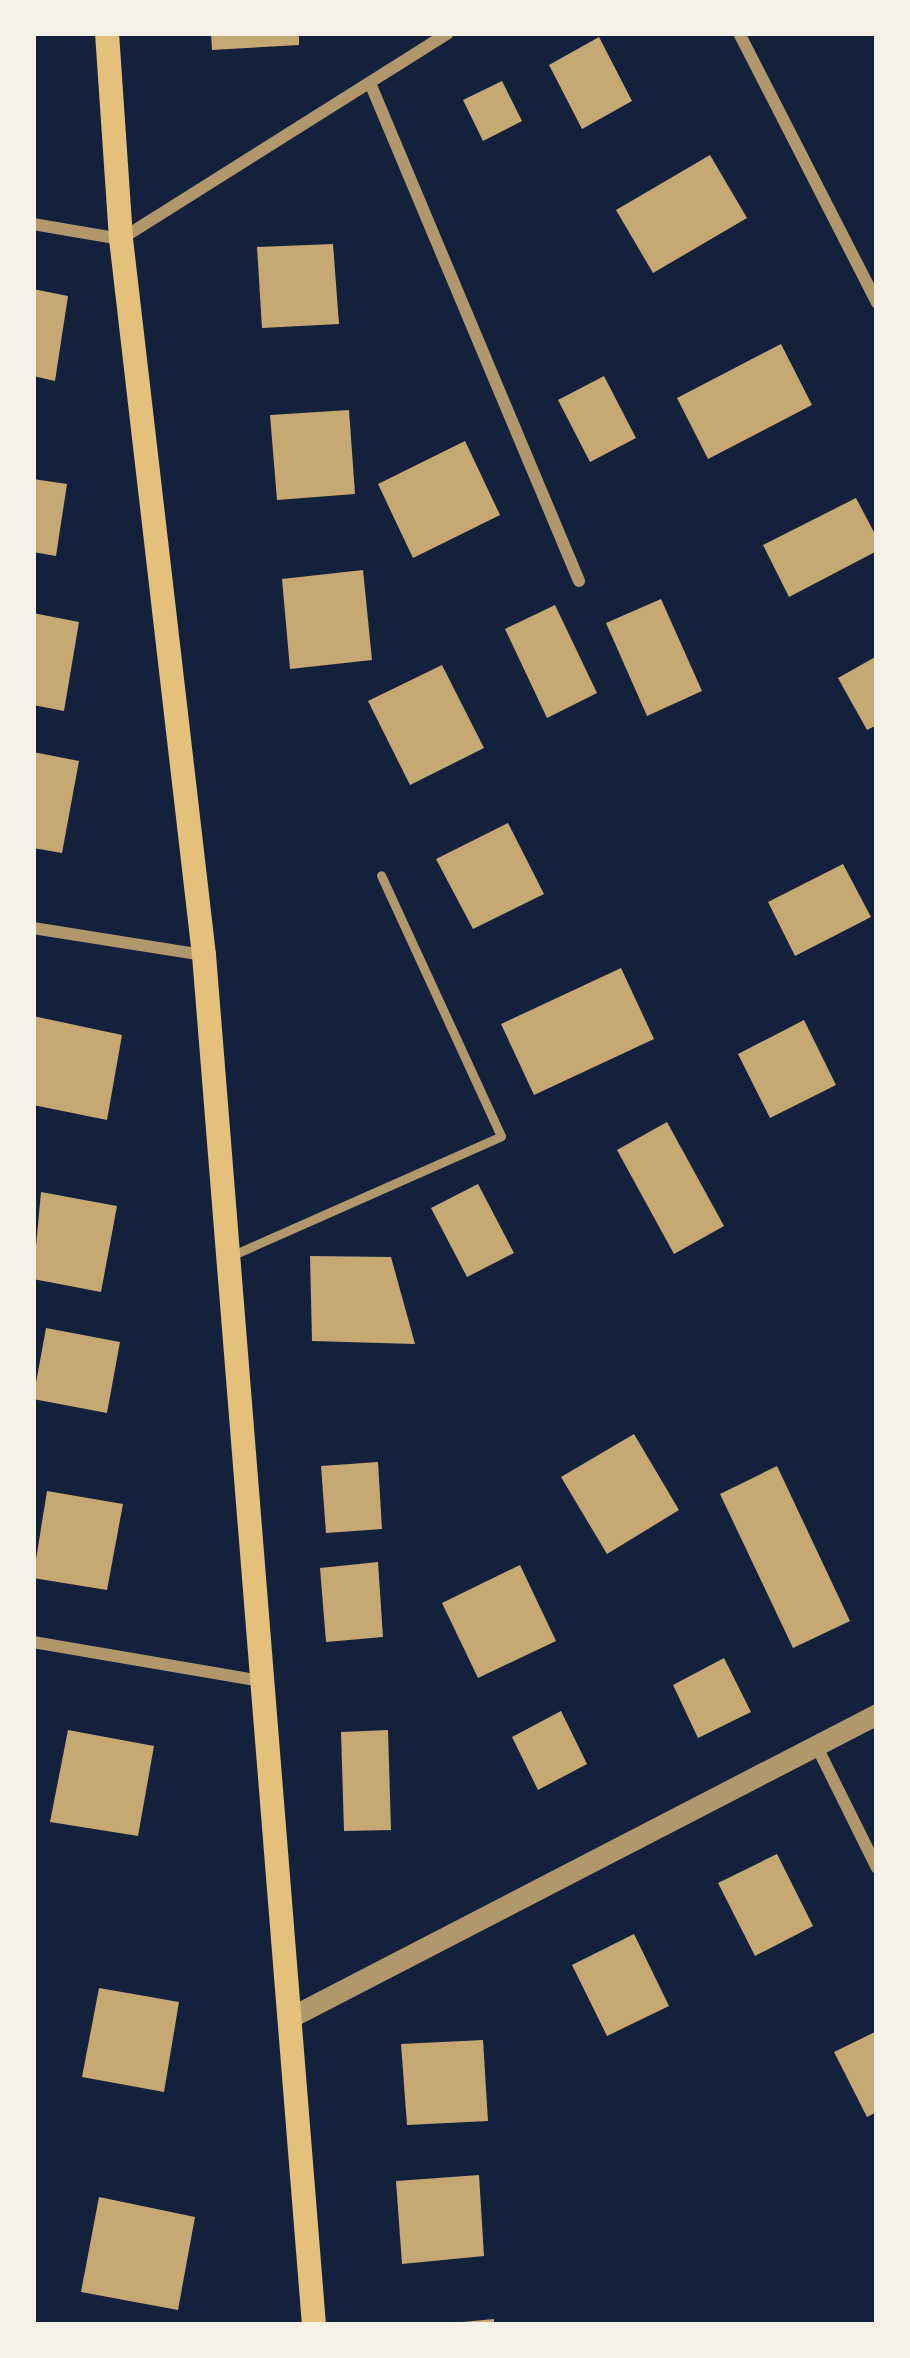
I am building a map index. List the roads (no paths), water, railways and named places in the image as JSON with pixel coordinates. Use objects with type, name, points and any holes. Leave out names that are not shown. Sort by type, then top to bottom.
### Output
[{"type":"main road","points":[[107,33],[121,239],[205,956],[314,2325]]},
{"type":"street","points":[[33,224],[121,239],[448,33]]},
{"type":"street","points":[[739,33],[877,303]]},
{"type":"street","points":[[370,82],[579,580]]},
{"type":"street","points":[[33,928],[205,956]]},
{"type":"street","points":[[33,1642],[261,1681]]},
{"type":"street","points":[[289,2018],[877,1714]]},
{"type":"street","points":[[815,1744],[877,1868]]},
{"type":"lane","points":[[228,1258],[501,1136],[381,875]]}]
